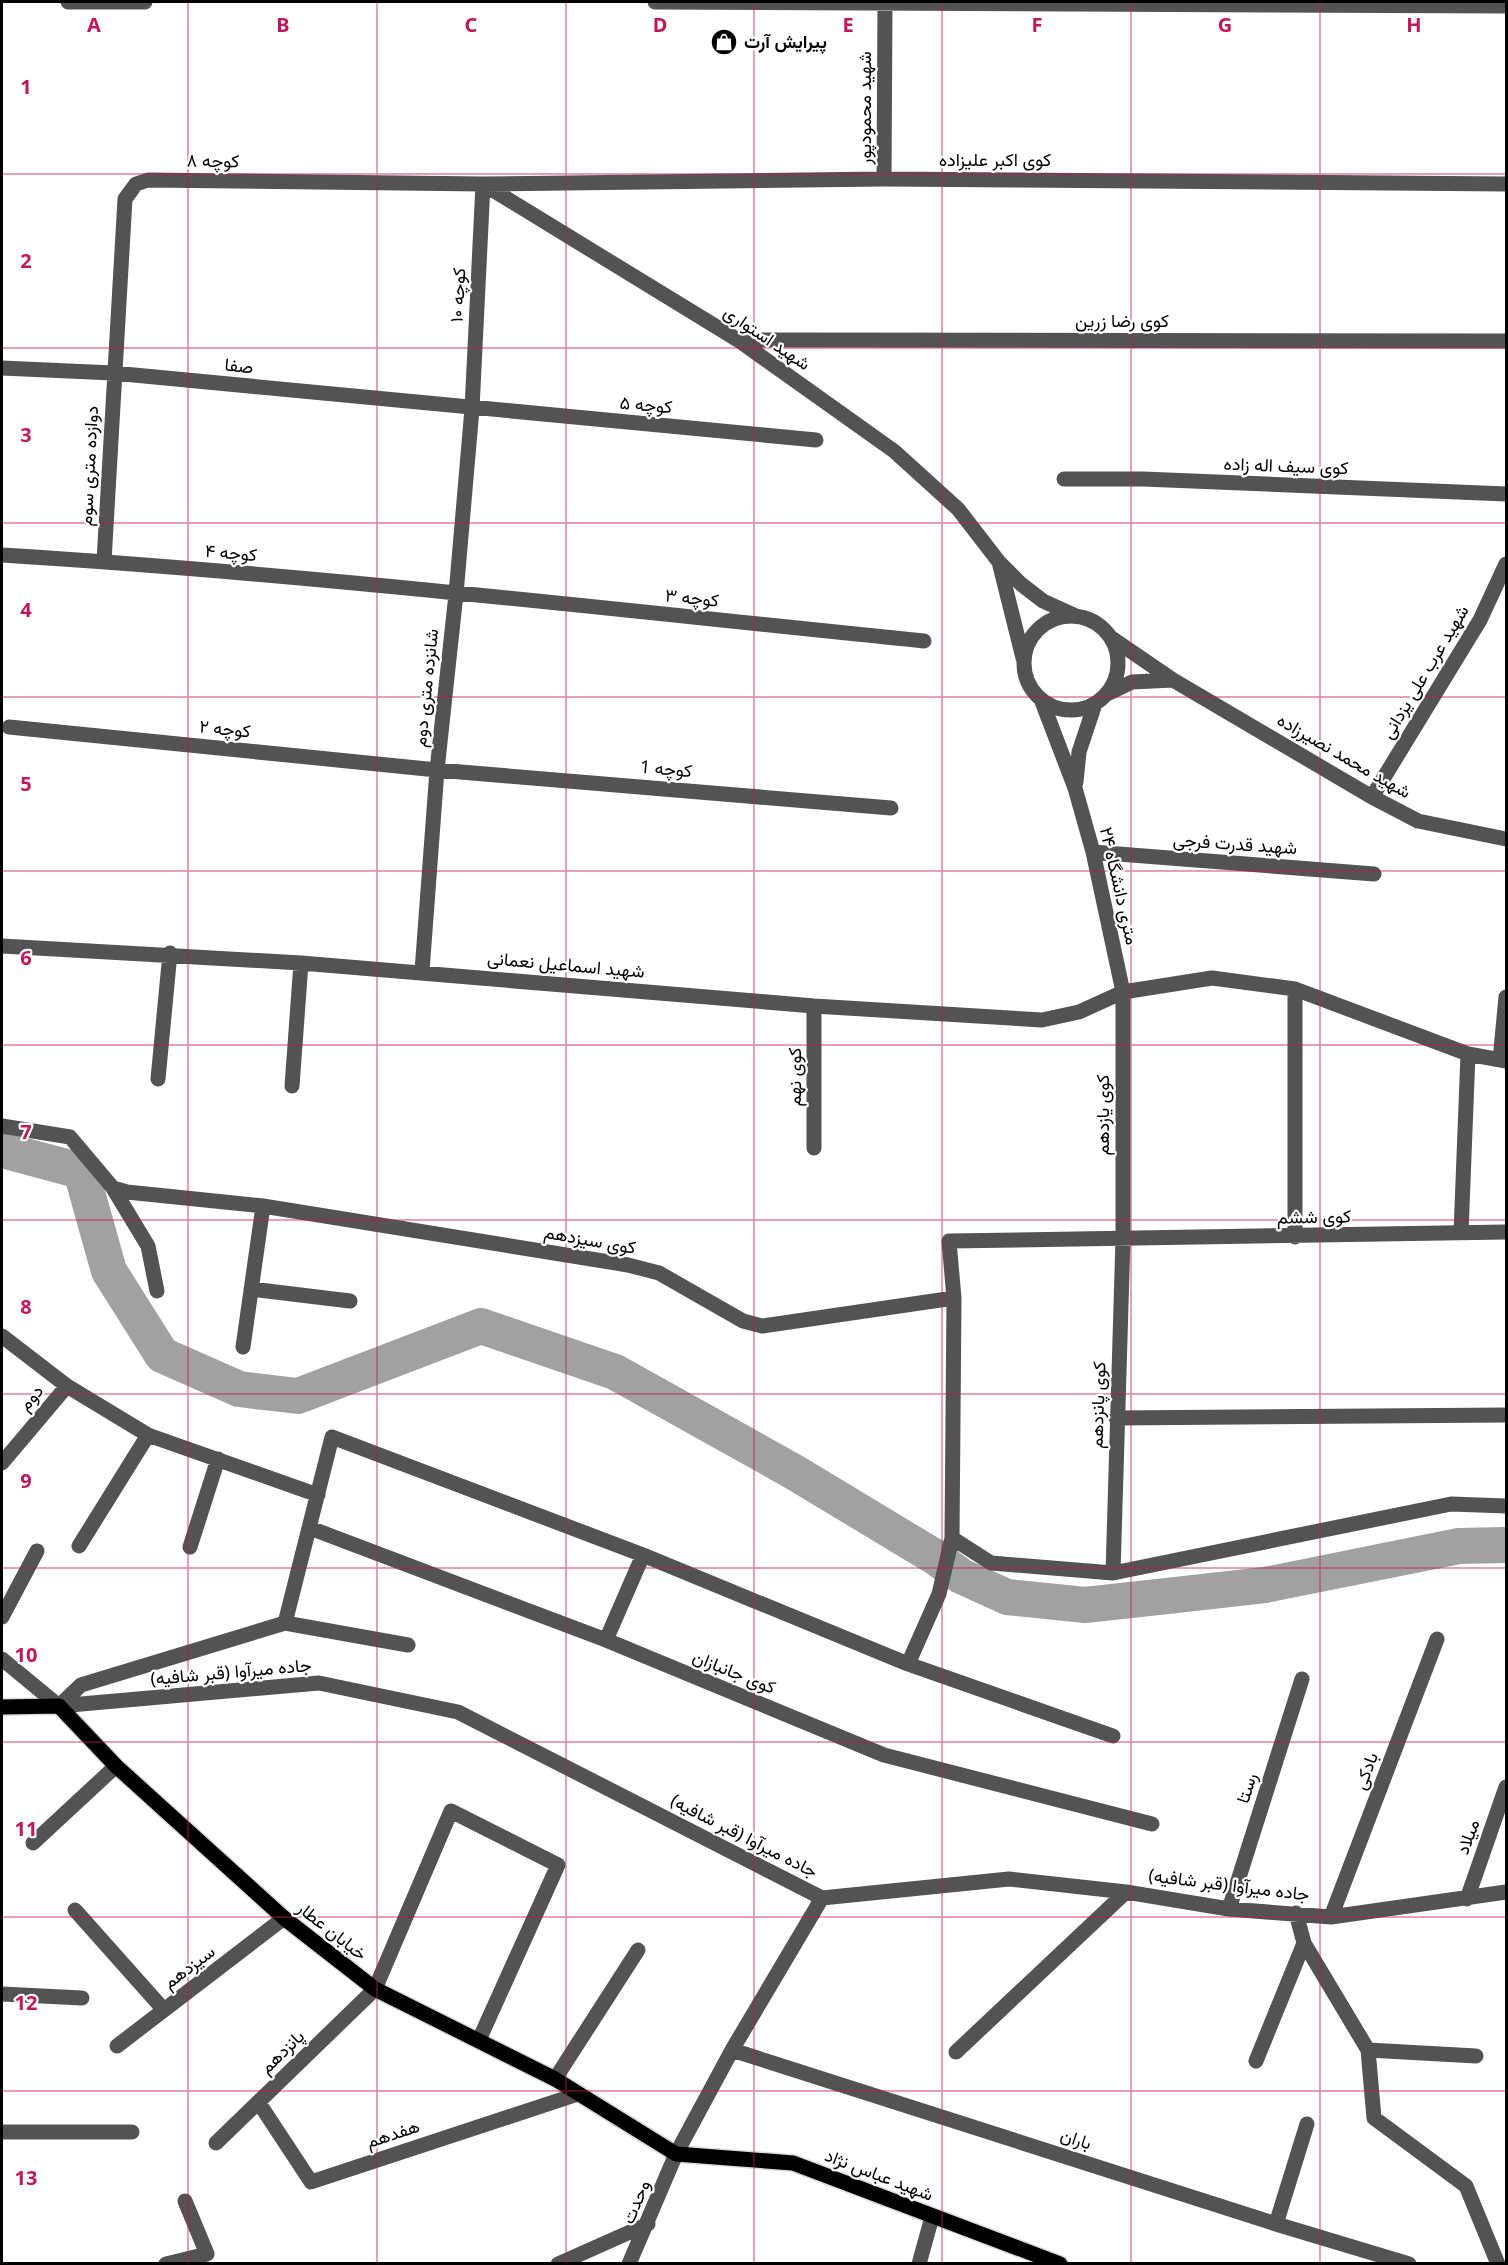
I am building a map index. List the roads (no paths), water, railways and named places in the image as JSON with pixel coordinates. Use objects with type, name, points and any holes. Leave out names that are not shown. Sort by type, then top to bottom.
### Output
[{"type":"main road","points":[[2,1707],[59,1706]]},
{"type":"main road","name":"خیابان عطار","points":[[59,1706],[116,1766],[284,1918],[375,1989],[555,2079],[676,2154]]},
{"type":"main road","name":"شهید عباس نژاد","points":[[676,2154],[793,2163],[1054,2262]]},
{"type":"street","points":[[68,2],[145,2]]},
{"type":"street","points":[[655,2],[1069,2],[1506,6]]},
{"type":"street","name":"شهید محمودپور","points":[[884,179],[885,2]]},
{"type":"street","name":"کوی اکبر علیزاده","points":[[483,184],[884,179],[1506,184]]},
{"type":"street","name":"کوچه ۸","points":[[113,373],[125,199],[136,184],[148,180],[483,184]]},
{"type":"street","name":"شهید استواری","points":[[483,184],[738,340],[894,451],[958,509],[999,562],[1043,601],[1074,615]]},
{"type":"street","name":"کوچه ۱۰","points":[[472,409],[483,184]]},
{"type":"street","name":"کوی رضا زرین","points":[[738,340],[1506,341]]},
{"type":"street","name":"صفا","points":[[2,368],[113,373],[472,409]]},
{"type":"street","name":"دوازده متری سوم","points":[[104,561],[113,373]]},
{"type":"street","name":"کوچه ۵","points":[[472,409],[816,440]]},
{"type":"street","name":"شانزده متری دوم","points":[[422,971],[437,770],[456,594],[472,409]]},
{"type":"street","name":"کوی سیف اله زاده","points":[[1064,479],[1143,479],[1506,494]]},
{"type":"street","name":"کوچه ۴","points":[[2,555],[104,561],[456,594]]},
{"type":"street","name":"شهید استواری","points":[[999,562],[1023,660]]},
{"type":"street","name":"شهید عرب علی یزدانی","points":[[1372,797],[1480,620],[1506,564]]},
{"type":"street","name":"کوچه ۳","points":[[456,594],[924,641]]},
{"type":"street","points":[[1101,699],[1119,668],[1118,654],[1113,639],[1103,627],[1089,618],[1074,615],[1058,617],[1044,624],[1030,640],[1023,660],[1025,675],[1031,688],[1053,707],[1067,710],[1082,709],[1101,699],[1132,682],[1173,680]]},
{"type":"street","name":"شهید محمد نصیرزاده","points":[[1113,639],[1173,680],[1372,797],[1418,821],[1506,838]]},
{"type":"street","name":"۲۴ متری دانشگاه","points":[[1041,699],[1075,788],[1093,852],[1123,992]]},
{"type":"street","name":"۲۴ متری دانشگاه","points":[[1075,788],[1079,752],[1101,699]]},
{"type":"street","name":"کوچه ۲","points":[[9,727],[437,770]]},
{"type":"street","name":"کوچه 1","points":[[437,770],[891,808]]},
{"type":"street","name":"شهید قدرت فرجی","points":[[1093,852],[1374,874]]},
{"type":"street","name":"شهید اسماعیل نعمانی","points":[[2,946],[170,953],[422,971],[814,1006],[1041,1020],[1079,1012],[1123,992],[1212,978],[1295,989],[1468,1054],[1503,1060]]},
{"type":"street","points":[[158,1078],[170,953]]},
{"type":"street","points":[[292,1086],[301,963]]},
{"type":"street","points":[[1295,989],[1295,1237]]},
{"type":"street","name":"کوی یازدهم","points":[[1123,992],[1123,1239]]},
{"type":"street","points":[[1503,1060],[1506,997]]},
{"type":"street","name":"کوی نهم","points":[[814,1006],[814,1148]]},
{"type":"street","points":[[1461,1233],[1468,1054]]},
{"type":"street","points":[[2,1126],[70,1137],[113,1188],[148,1246],[157,1291]]},
{"type":"street","name":"کوی سیزدهم","points":[[113,1188],[142,1194],[263,1206],[628,1265],[659,1273],[743,1321],[762,1326],[954,1298]]},
{"type":"street","points":[[243,1347],[263,1206]]},
{"type":"street","name":"کوی ششم","points":[[1123,1239],[1506,1232]]},
{"type":"street","points":[[908,1664],[939,1594],[952,1538],[954,1298],[950,1241],[1123,1239]]},
{"type":"street","name":"کوی پانزدهم","points":[[1113,1573],[1123,1239]]},
{"type":"street","points":[[251,1289],[350,1302]]},
{"type":"street","points":[[2,1336],[67,1386],[148,1435],[318,1494]]},
{"type":"street","name":"دوم","points":[[2,1463],[67,1386]]},
{"type":"street","points":[[1116,1418],[1506,1415]]},
{"type":"street","points":[[79,1546],[148,1435]]},
{"type":"street","points":[[285,1623],[332,1437],[643,1555],[908,1664],[1113,1736]]},
{"type":"street","points":[[190,1547],[218,1459]]},
{"type":"street","points":[[952,1538],[991,1563],[1113,1573],[1451,1504],[1506,1506]]},
{"type":"street","name":"کوی جانبازان","points":[[310,1528],[606,1640],[884,1755],[1152,1824]]},
{"type":"street","points":[[2,1617],[37,1551]]},
{"type":"street","points":[[606,1640],[643,1555]]},
{"type":"street","points":[[2,1659],[59,1706],[81,1685],[285,1623],[408,1645]]},
{"type":"street","name":"بادکی","points":[[1331,1917],[1437,1639]]},
{"type":"street","name":"رستا","points":[[1229,1909],[1302,1679]]},
{"type":"street","name":"جاده میرآوا (قبر شافیه)","points":[[59,1706],[319,1683],[458,1712],[822,1898],[1009,1879],[1126,1892],[1229,1909],[1331,1917],[1506,1892]]},
{"type":"street","points":[[33,1843],[116,1766]]},
{"type":"street","name":"میلاد","points":[[1467,1899],[1506,1787]]},
{"type":"street","points":[[375,1989],[451,1811],[558,1865],[479,2040]]},
{"type":"street","points":[[956,2052],[1126,1892]]},
{"type":"street","name":"وحدت","points":[[629,2264],[676,2154],[732,2050],[822,1898]]},
{"type":"street","points":[[75,1910],[164,2010]]},
{"type":"street","points":[[1296,1913],[1304,1943],[1368,2050],[1374,2118],[1466,2186],[1498,2264]]},
{"type":"street","name":"سیزدهم","points":[[117,2046],[284,1918]]},
{"type":"street","points":[[1256,2061],[1304,1943]]},
{"type":"street","points":[[555,2079],[638,1950]]},
{"type":"street","name":"پانزدهم","points":[[216,2143],[375,1989]]},
{"type":"street","points":[[2,1994],[82,1998]]},
{"type":"street","name":"باران","points":[[732,2050],[1276,2224],[1409,2264]]},
{"type":"street","points":[[1368,2050],[1476,2056]]},
{"type":"street","name":"هفدهم","points":[[259,2103],[310,2181],[578,2094]]},
{"type":"street","points":[[1276,2224],[1307,2124]]},
{"type":"street","points":[[2,2132],[132,2132]]},
{"type":"street","points":[[166,2264],[209,2259],[185,2201]]},
{"type":"street","points":[[918,2263],[932,2217]]},
{"type":"street","points":[[558,2264],[648,2224]]},
{"type":"waterway","points":[[2,1150],[81,1171],[109,1271],[162,1355],[239,1389],[298,1396],[481,1326],[615,1372],[794,1472],[935,1557],[961,1576],[1007,1597],[1085,1605],[1265,1585],[1459,1546],[1506,1545]]},
{"type":"place","name":"پیرایش آرت","points":[[724,42]]}]
